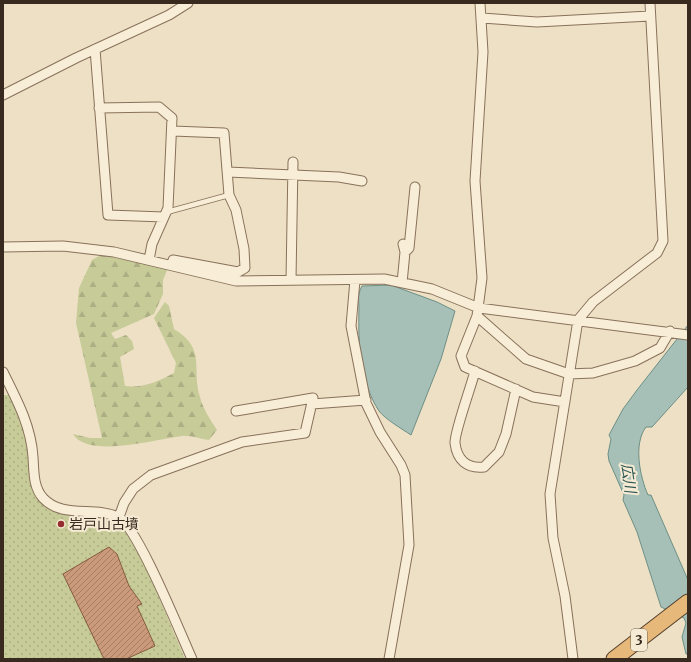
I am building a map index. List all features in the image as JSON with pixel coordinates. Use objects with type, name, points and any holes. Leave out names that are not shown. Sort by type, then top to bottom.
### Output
[{"type":"highway","name":"3","points":[[614,659],[688,602]]},
{"type":"street","points":[[3,95],[95,49],[169,15],[188,3]]},
{"type":"street","points":[[480,3],[483,52],[475,181],[482,271],[478,312],[460,356],[465,367],[533,397],[565,402]]},
{"type":"street","points":[[574,659],[565,596],[553,538],[550,494],[578,320],[593,302],[657,253],[663,241],[650,3]]},
{"type":"street","points":[[482,18],[536,22],[650,16]]},
{"type":"street","points":[[95,49],[108,215],[165,214]]},
{"type":"street","points":[[99,108],[159,107],[172,118],[173,131],[168,208],[152,244],[149,260]]},
{"type":"street","points":[[170,265],[171,259],[238,272],[245,268],[244,249],[236,210],[229,195],[224,133],[173,131]]},
{"type":"street","points":[[290,280],[293,162]]},
{"type":"street","points":[[228,172],[339,177],[362,181]]},
{"type":"street","points":[[402,283],[404,248],[410,248],[415,187]]},
{"type":"street","points":[[3,247],[63,246],[114,252],[236,281],[384,279],[432,289],[478,312],[526,359],[569,374],[593,373],[635,361],[660,348],[673,332]]},
{"type":"street","points":[[355,280],[351,326],[366,400],[380,432],[401,464],[405,475],[409,545],[389,659]]},
{"type":"street","points":[[478,312],[578,320],[688,335]]},
{"type":"street","points":[[475,371],[455,442],[460,460],[464,463],[484,467],[499,452],[506,434],[516,389]]},
{"type":"street","points":[[3,372],[20,405],[32,439],[35,481],[38,492],[44,499],[55,507],[70,511],[106,514],[119,517],[128,526],[143,551],[192,659]]},
{"type":"street","points":[[119,517],[124,503],[133,489],[151,475],[242,442],[305,433],[313,398],[236,411]]},
{"type":"street","points":[[312,404],[366,400]]},
{"type":"lane","points":[[165,214],[229,195]]},
{"type":"green space","points":[[101,255],[168,268],[163,280],[163,294],[154,314],[111,333],[115,339],[126,335],[132,341],[134,349],[120,357],[125,386],[150,384],[162,379],[174,373],[176,363],[154,318],[165,302],[169,306],[174,329],[184,336],[191,344],[194,352],[201,401],[209,418],[217,430],[209,440],[182,436],[124,446],[107,446],[93,445],[81,441],[73,434],[90,438],[102,438],[76,323],[79,288],[92,260]]},
{"type":"green space","name":"岩戸山古墳","points":[[3,395],[9,395],[26,432],[32,489],[36,498],[53,511],[92,519],[116,521],[124,527],[145,564],[185,659],[3,659]]},
{"type":"water","points":[[391,285],[437,302],[455,311],[441,359],[411,435],[389,421],[379,411],[368,388],[364,375],[360,349],[360,289],[362,286]]},
{"type":"water","name":"広川","points":[[688,325],[688,387],[652,427],[646,427],[642,434],[639,451],[640,470],[645,488],[648,495],[651,495],[688,580],[688,654],[686,654],[682,637],[686,623],[684,618],[661,607],[637,532],[623,500],[624,495],[609,461],[608,454],[611,439],[609,435],[623,409]]},
{"type":"building","points":[[109,547],[117,554],[129,586],[142,604],[137,606],[155,646],[126,659],[104,659],[63,574]]},
{"type":"place","name":"岩戸山古墳","points":[[61,524]]}]
